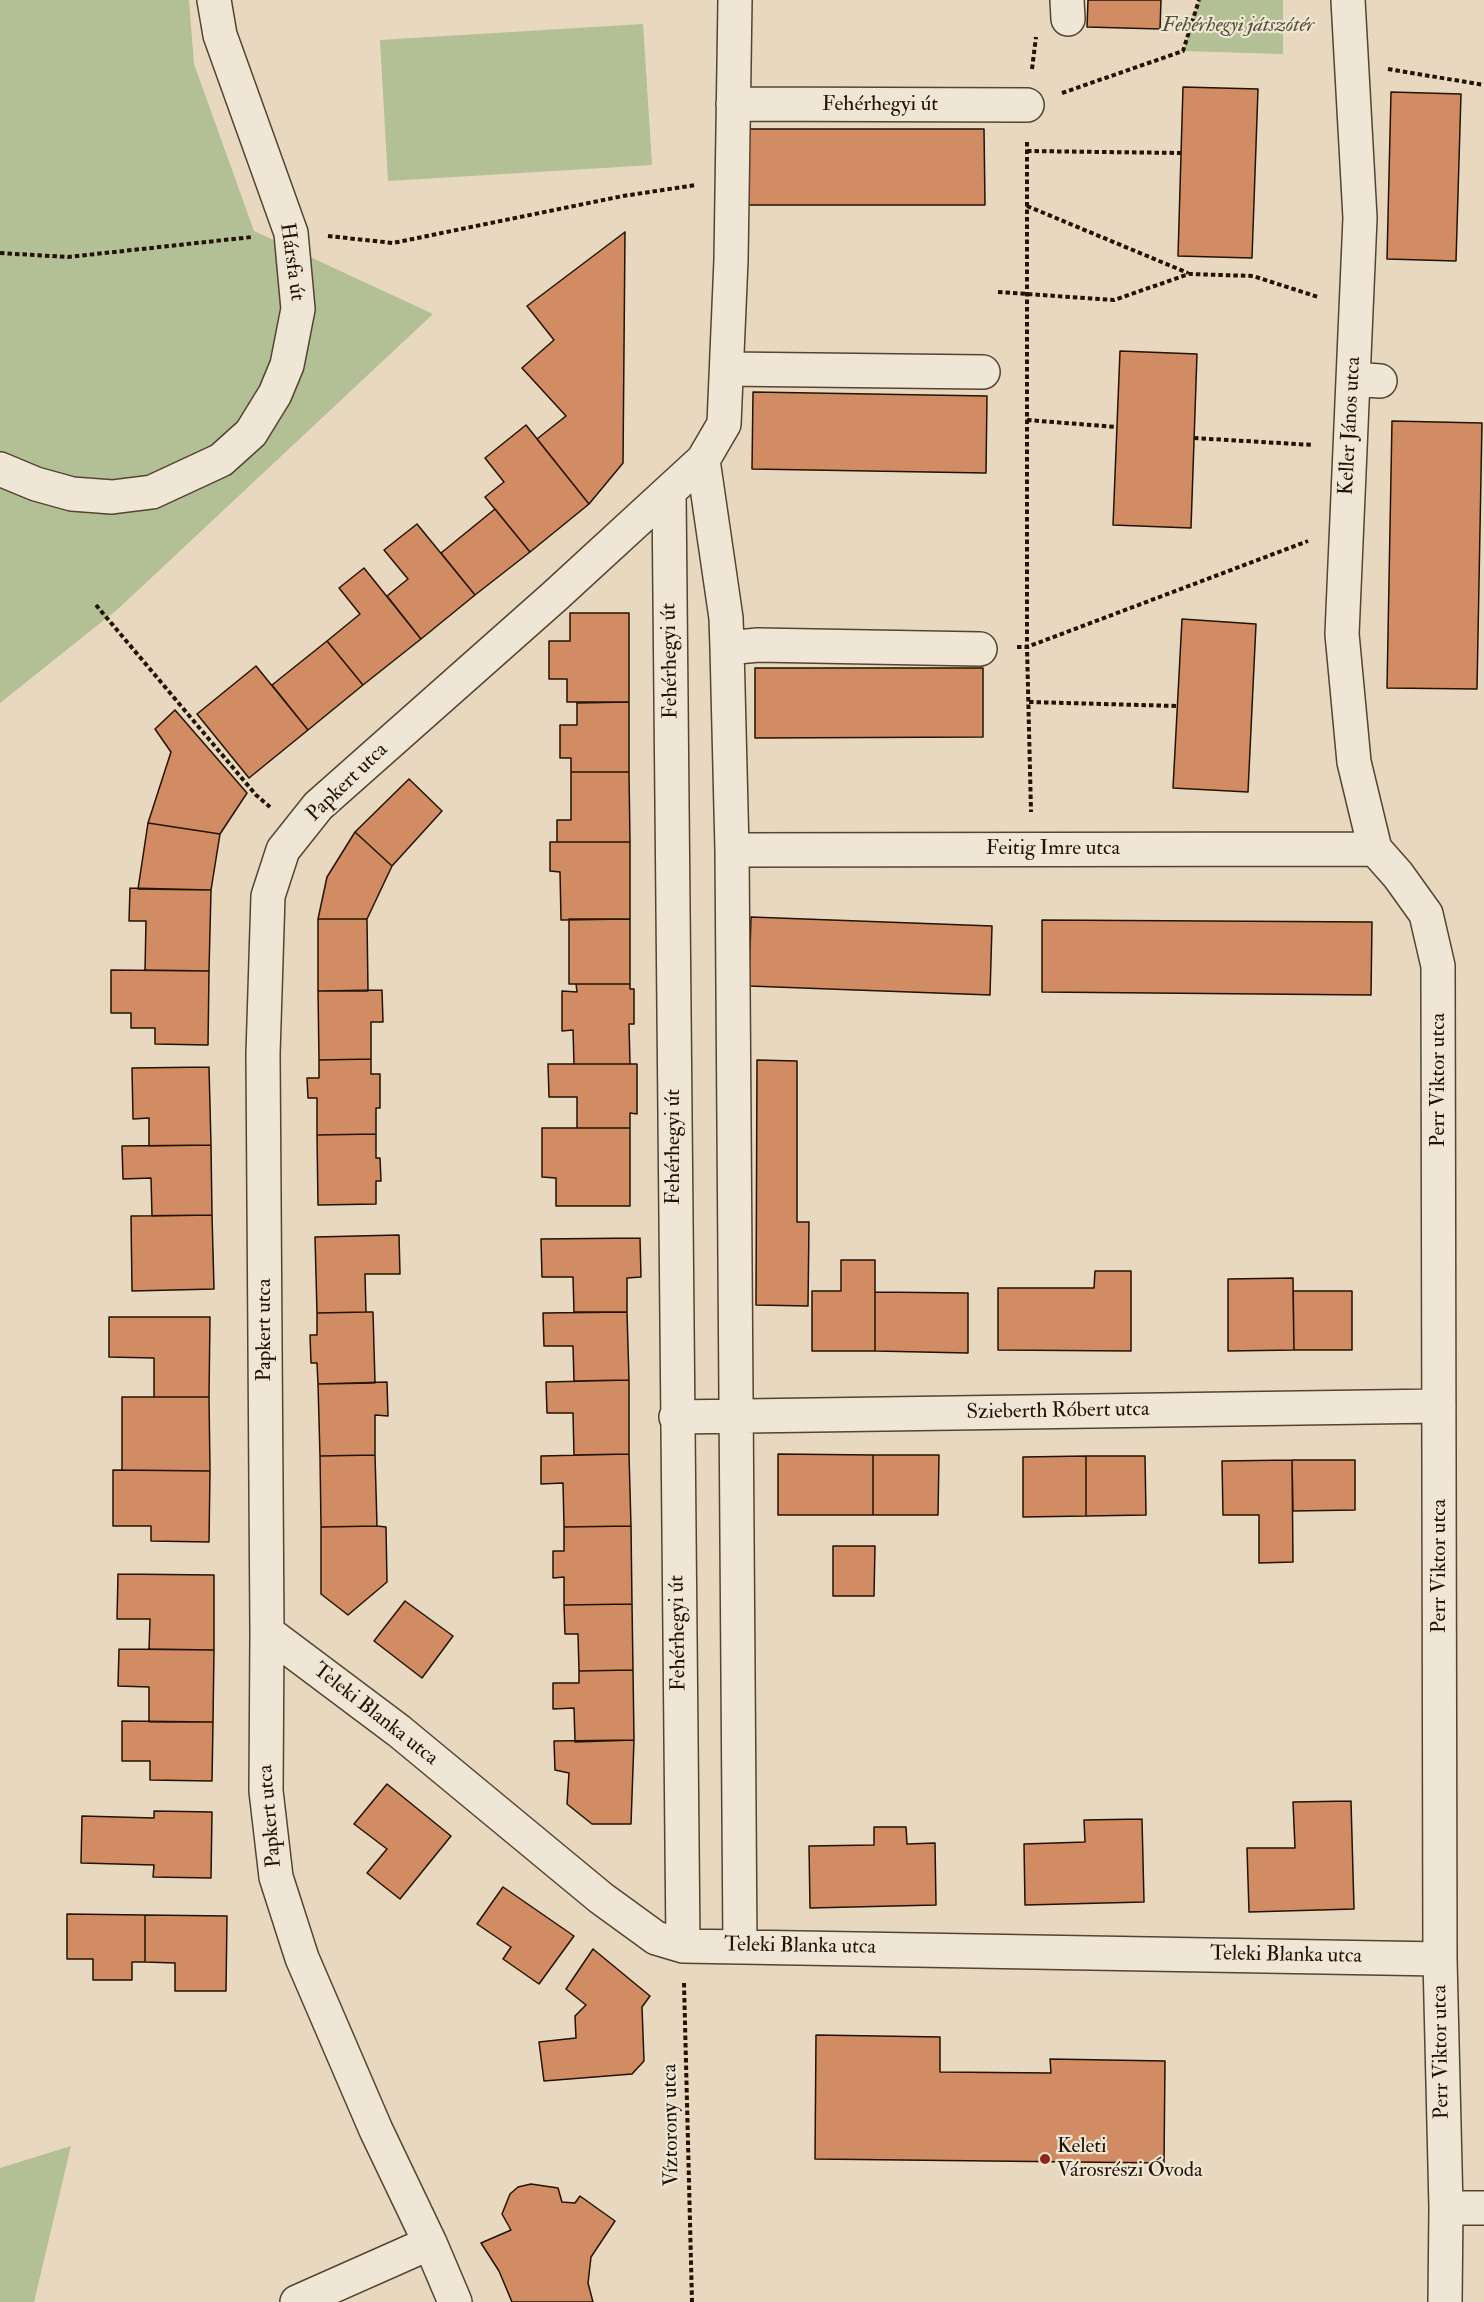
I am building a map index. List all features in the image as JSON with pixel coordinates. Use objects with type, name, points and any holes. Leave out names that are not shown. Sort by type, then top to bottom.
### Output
[{"type":"street","name":"Hársfa út","points":[[0,468],[36,484],[72,494],[112,497],[152,492],[221,460],[251,433],[275,394],[287,365],[298,309],[291,232],[220,35],[214,0]]},
{"type":"street","points":[[669,492],[703,460],[724,424],[735,0]]},
{"type":"street","name":"Keller János utca","points":[[1348,0],[1360,218],[1356,309],[1367,380],[1350,447],[1342,634],[1354,762],[1375,849]]},
{"type":"street","name":"Fehérhegyi út","points":[[734,104],[1028,105]]},
{"type":"street","points":[[726,369],[983,372]]},
{"type":"street","points":[[703,460],[726,618],[727,648],[732,850],[735,1416],[740,1700],[740,1947]]},
{"type":"street","name":"Fehérhegyi út","points":[[669,492],[676,1417],[683,1946]]},
{"type":"street","name":"Papkert utca","points":[[455,2302],[430,2243],[376,2130],[302,1958],[276,1876],[266,1791],[263,1066],[268,896],[284,850],[318,806],[669,492]]},
{"type":"street","points":[[727,648],[758,645],[980,649]]},
{"type":"street","name":"Feitig Imre utca","points":[[732,850],[1375,849]]},
{"type":"street","name":"Perr Viktor utca","points":[[1375,849],[1398,875],[1426,914],[1438,966],[1440,1959],[1446,2208],[1445,2302]]},
{"type":"street","name":"Szieberth Róbert utca","points":[[676,1417],[1440,1406]]},
{"type":"street","name":"Teleki Blanka utca","points":[[267,1632],[399,1731],[601,1898],[656,1938],[683,1946],[1440,1959]]},
{"type":"street","points":[[1446,2208],[1484,2208]]},
{"type":"street","points":[[297,2302],[430,2243]]},
{"type":"path","points":[[1028,105],[1183,51],[1199,0]]},
{"type":"path","points":[[1032,824],[1027,646],[1028,105],[1036,36],[1068,10]]},
{"type":"path","points":[[1352,63],[1484,85]]},
{"type":"path","points":[[1027,151],[1181,153]]},
{"type":"path","points":[[0,253],[68,257],[291,232],[393,243],[623,196],[732,179]]},
{"type":"path","points":[[1027,206],[1189,274]]},
{"type":"path","points":[[998,292],[1114,300],[1189,274],[1254,276],[1356,309]]},
{"type":"path","points":[[1027,420],[1117,427]]},
{"type":"path","points":[[1194,438],[1350,447]]},
{"type":"path","points":[[1027,646],[1346,527]]},
{"type":"path","points":[[96,605],[256,795],[298,832]]},
{"type":"path","points":[[1029,702],[1177,706]]},
{"type":"path","name":"Víztorony utca","points":[[683,1946],[692,2302]]},
{"type":"green space","points":[[0,0],[189,0],[194,64],[254,231],[433,314],[119,608],[0,703]]},
{"type":"green space","name":"Fehérhegyi játszótér","points":[[1199,0],[1283,0],[1283,54],[1183,51]]},
{"type":"green space","points":[[643,24],[652,165],[388,181],[380,40]]},
{"type":"green space","points":[[71,2146],[34,2302],[0,2302],[0,2168]]},
{"type":"building","points":[[1088,0],[1161,0],[1160,29],[1087,27]]},
{"type":"building","points":[[1183,87],[1258,89],[1252,258],[1178,256]]},
{"type":"building","points":[[1391,92],[1461,94],[1456,261],[1387,259]]},
{"type":"building","points":[[748,129],[984,129],[985,205],[748,205]]},
{"type":"building","points":[[625,232],[623,463],[589,504],[537,439],[566,416],[522,368],[554,340],[527,306]]},
{"type":"building","points":[[1120,351],[1197,354],[1191,528],[1113,525]]},
{"type":"building","points":[[753,392],[987,396],[986,473],[752,469]]},
{"type":"building","points":[[1392,421],[1482,423],[1477,689],[1387,688]]},
{"type":"building","points":[[526,425],[589,504],[530,552],[485,497],[504,482],[485,458]]},
{"type":"building","points":[[495,509],[530,552],[475,595],[441,553]]},
{"type":"building","points":[[417,524],[475,595],[421,639],[387,596],[408,579],[384,550]]},
{"type":"building","points":[[364,568],[421,639],[363,685],[327,641],[360,614],[339,588]]},
{"type":"building","points":[[570,613],[629,613],[629,702],[567,702],[567,679],[549,679],[549,641],[570,641]]},
{"type":"building","points":[[1182,619],[1256,624],[1248,792],[1173,788]]},
{"type":"building","points":[[327,641],[363,685],[308,730],[272,685]]},
{"type":"building","points":[[256,666],[308,730],[249,778],[197,714]]},
{"type":"building","points":[[755,668],[983,668],[983,737],[755,738]]},
{"type":"building","points":[[629,702],[629,772],[571,772],[571,758],[560,758],[560,725],[577,725],[577,703]]},
{"type":"building","points":[[175,710],[247,793],[220,834],[148,823],[171,752],[155,729]]},
{"type":"building","points":[[571,772],[629,772],[630,842],[557,842],[557,820],[571,820]]},
{"type":"building","points":[[409,779],[442,811],[392,866],[355,832]]},
{"type":"building","points":[[148,823],[220,834],[211,890],[138,889]]},
{"type":"building","points":[[355,832],[392,866],[367,919],[318,919],[327,877]]},
{"type":"building","points":[[550,842],[630,842],[630,919],[561,920],[560,872],[550,871]]},
{"type":"building","points":[[130,888],[211,890],[209,971],[145,970],[146,921],[129,921]]},
{"type":"building","points":[[751,917],[992,926],[990,995],[749,986]]},
{"type":"building","points":[[318,919],[367,919],[368,991],[318,991]]},
{"type":"building","points":[[569,919],[630,919],[630,984],[569,984]]},
{"type":"building","points":[[1042,920],[1372,922],[1371,995],[1042,992]]},
{"type":"building","points":[[111,970],[209,971],[208,1045],[155,1044],[155,1028],[131,1028],[131,1013],[111,1013]]},
{"type":"building","points":[[576,984],[630,984],[630,989],[634,989],[634,1024],[629,1024],[630,1064],[574,1064],[573,1030],[562,1031],[562,991],[577,992]]},
{"type":"building","points":[[382,990],[383,1022],[371,1022],[371,1059],[319,1060],[318,991]]},
{"type":"building","points":[[371,1059],[371,1074],[380,1074],[380,1108],[376,1108],[376,1134],[317,1135],[317,1098],[308,1098],[307,1078],[319,1078],[319,1060]]},
{"type":"building","points":[[757,1060],[797,1061],[797,1222],[809,1222],[808,1306],[756,1305]]},
{"type":"building","points":[[548,1064],[637,1064],[637,1114],[630,1113],[630,1128],[577,1128],[577,1097],[549,1097]]},
{"type":"building","points":[[209,1067],[211,1145],[149,1146],[149,1118],[133,1119],[132,1068]]},
{"type":"building","points":[[542,1128],[630,1128],[630,1206],[556,1206],[556,1178],[542,1177]]},
{"type":"building","points":[[376,1134],[376,1158],[380,1158],[381,1181],[376,1181],[376,1204],[318,1205],[317,1135]]},
{"type":"building","points":[[211,1145],[212,1215],[152,1216],[151,1178],[123,1179],[122,1146]]},
{"type":"building","points":[[212,1215],[214,1289],[132,1291],[131,1216]]},
{"type":"building","points":[[399,1235],[400,1274],[365,1274],[366,1312],[317,1313],[315,1237]]},
{"type":"building","points":[[640,1238],[641,1277],[627,1278],[627,1312],[574,1312],[573,1277],[542,1277],[541,1239]]},
{"type":"building","points":[[841,1260],[875,1260],[875,1351],[812,1351],[812,1291],[841,1291]]},
{"type":"building","points":[[1095,1271],[1131,1271],[1131,1351],[998,1350],[998,1288],[1094,1288]]},
{"type":"building","points":[[1293,1278],[1294,1350],[1228,1351],[1228,1279]]},
{"type":"building","points":[[1293,1291],[1352,1291],[1352,1350],[1294,1350]]},
{"type":"building","points":[[875,1292],[968,1293],[968,1353],[875,1351]]},
{"type":"building","points":[[373,1312],[375,1383],[318,1384],[317,1363],[311,1363],[310,1335],[317,1335],[317,1313]]},
{"type":"building","points":[[627,1312],[629,1380],[574,1381],[573,1346],[544,1346],[543,1313]]},
{"type":"building","points":[[109,1317],[210,1317],[209,1397],[154,1397],[154,1358],[109,1357]]},
{"type":"building","points":[[629,1380],[629,1454],[574,1455],[573,1413],[547,1413],[546,1382]]},
{"type":"building","points":[[387,1382],[388,1416],[375,1415],[375,1455],[320,1456],[318,1384]]},
{"type":"building","points":[[122,1397],[209,1397],[210,1471],[122,1470]]},
{"type":"building","points":[[629,1454],[631,1526],[564,1527],[563,1483],[541,1484],[541,1456]]},
{"type":"building","points":[[778,1454],[873,1455],[873,1515],[778,1515]]},
{"type":"building","points":[[375,1455],[377,1526],[321,1527],[320,1456]]},
{"type":"building","points":[[873,1455],[939,1455],[938,1515],[873,1515]]},
{"type":"building","points":[[1086,1456],[1086,1516],[1023,1517],[1023,1457]]},
{"type":"building","points":[[1086,1456],[1145,1456],[1146,1515],[1086,1516]]},
{"type":"building","points":[[1292,1460],[1355,1460],[1355,1510],[1293,1511]]},
{"type":"building","points":[[1292,1460],[1293,1562],[1259,1563],[1259,1515],[1223,1515],[1222,1461]]},
{"type":"building","points":[[113,1470],[210,1471],[209,1542],[151,1541],[151,1526],[113,1526]]},
{"type":"building","points":[[631,1526],[632,1604],[564,1605],[564,1577],[553,1578],[553,1551],[564,1551],[564,1527]]},
{"type":"building","points":[[321,1527],[386,1527],[387,1582],[348,1615],[321,1594]]},
{"type":"building","points":[[833,1546],[875,1546],[874,1596],[833,1596]]},
{"type":"building","points":[[118,1574],[214,1575],[214,1650],[149,1649],[150,1619],[117,1619]]},
{"type":"building","points":[[405,1601],[453,1636],[422,1678],[374,1641]]},
{"type":"building","points":[[632,1604],[633,1670],[579,1671],[578,1634],[565,1634],[564,1605]]},
{"type":"building","points":[[119,1649],[214,1650],[213,1722],[149,1722],[149,1687],[118,1686]]},
{"type":"building","points":[[633,1670],[634,1740],[575,1742],[574,1708],[553,1709],[553,1683],[579,1683],[579,1671]]},
{"type":"building","points":[[122,1721],[213,1722],[212,1781],[150,1780],[150,1761],[122,1761]]},
{"type":"building","points":[[634,1740],[631,1824],[592,1824],[567,1804],[569,1773],[555,1770],[554,1741]]},
{"type":"building","points":[[387,1784],[451,1836],[400,1899],[367,1873],[387,1849],[354,1824]]},
{"type":"building","points":[[1351,1801],[1354,1909],[1249,1912],[1247,1848],[1295,1848],[1293,1802]]},
{"type":"building","points":[[154,1811],[212,1812],[211,1878],[153,1877],[154,1865],[81,1863],[82,1816],[154,1818]]},
{"type":"building","points":[[1142,1819],[1144,1902],[1025,1905],[1024,1844],[1085,1842],[1084,1820]]},
{"type":"building","points":[[874,1827],[906,1827],[907,1844],[935,1843],[936,1905],[810,1908],[809,1846],[874,1845]]},
{"type":"building","points":[[503,1887],[574,1936],[539,1984],[503,1959],[511,1947],[477,1924]]},
{"type":"building","points":[[67,1914],[145,1915],[145,1962],[132,1962],[132,1980],[93,1980],[93,1959],[67,1959]]},
{"type":"building","points":[[145,1915],[227,1916],[226,1991],[175,1991],[175,1963],[145,1962]]},
{"type":"building","points":[[593,1949],[650,1996],[642,2007],[644,2061],[632,2074],[544,2081],[539,2042],[576,2038],[575,2016],[586,2005],[566,1989]]},
{"type":"building","name":"Keleti Városrészi Óvoda","points":[[816,2035],[940,2037],[940,2072],[1051,2073],[1050,2059],[1165,2061],[1164,2163],[815,2159]]},
{"type":"building","points":[[531,2184],[558,2188],[562,2202],[575,2203],[580,2196],[615,2221],[591,2257],[588,2283],[593,2302],[512,2302],[499,2271],[481,2243],[511,2230],[502,2214],[510,2194],[518,2187]]},
{"type":"place","name":"Keleti Városrészi Óvoda","points":[[1045,2159]]}]
